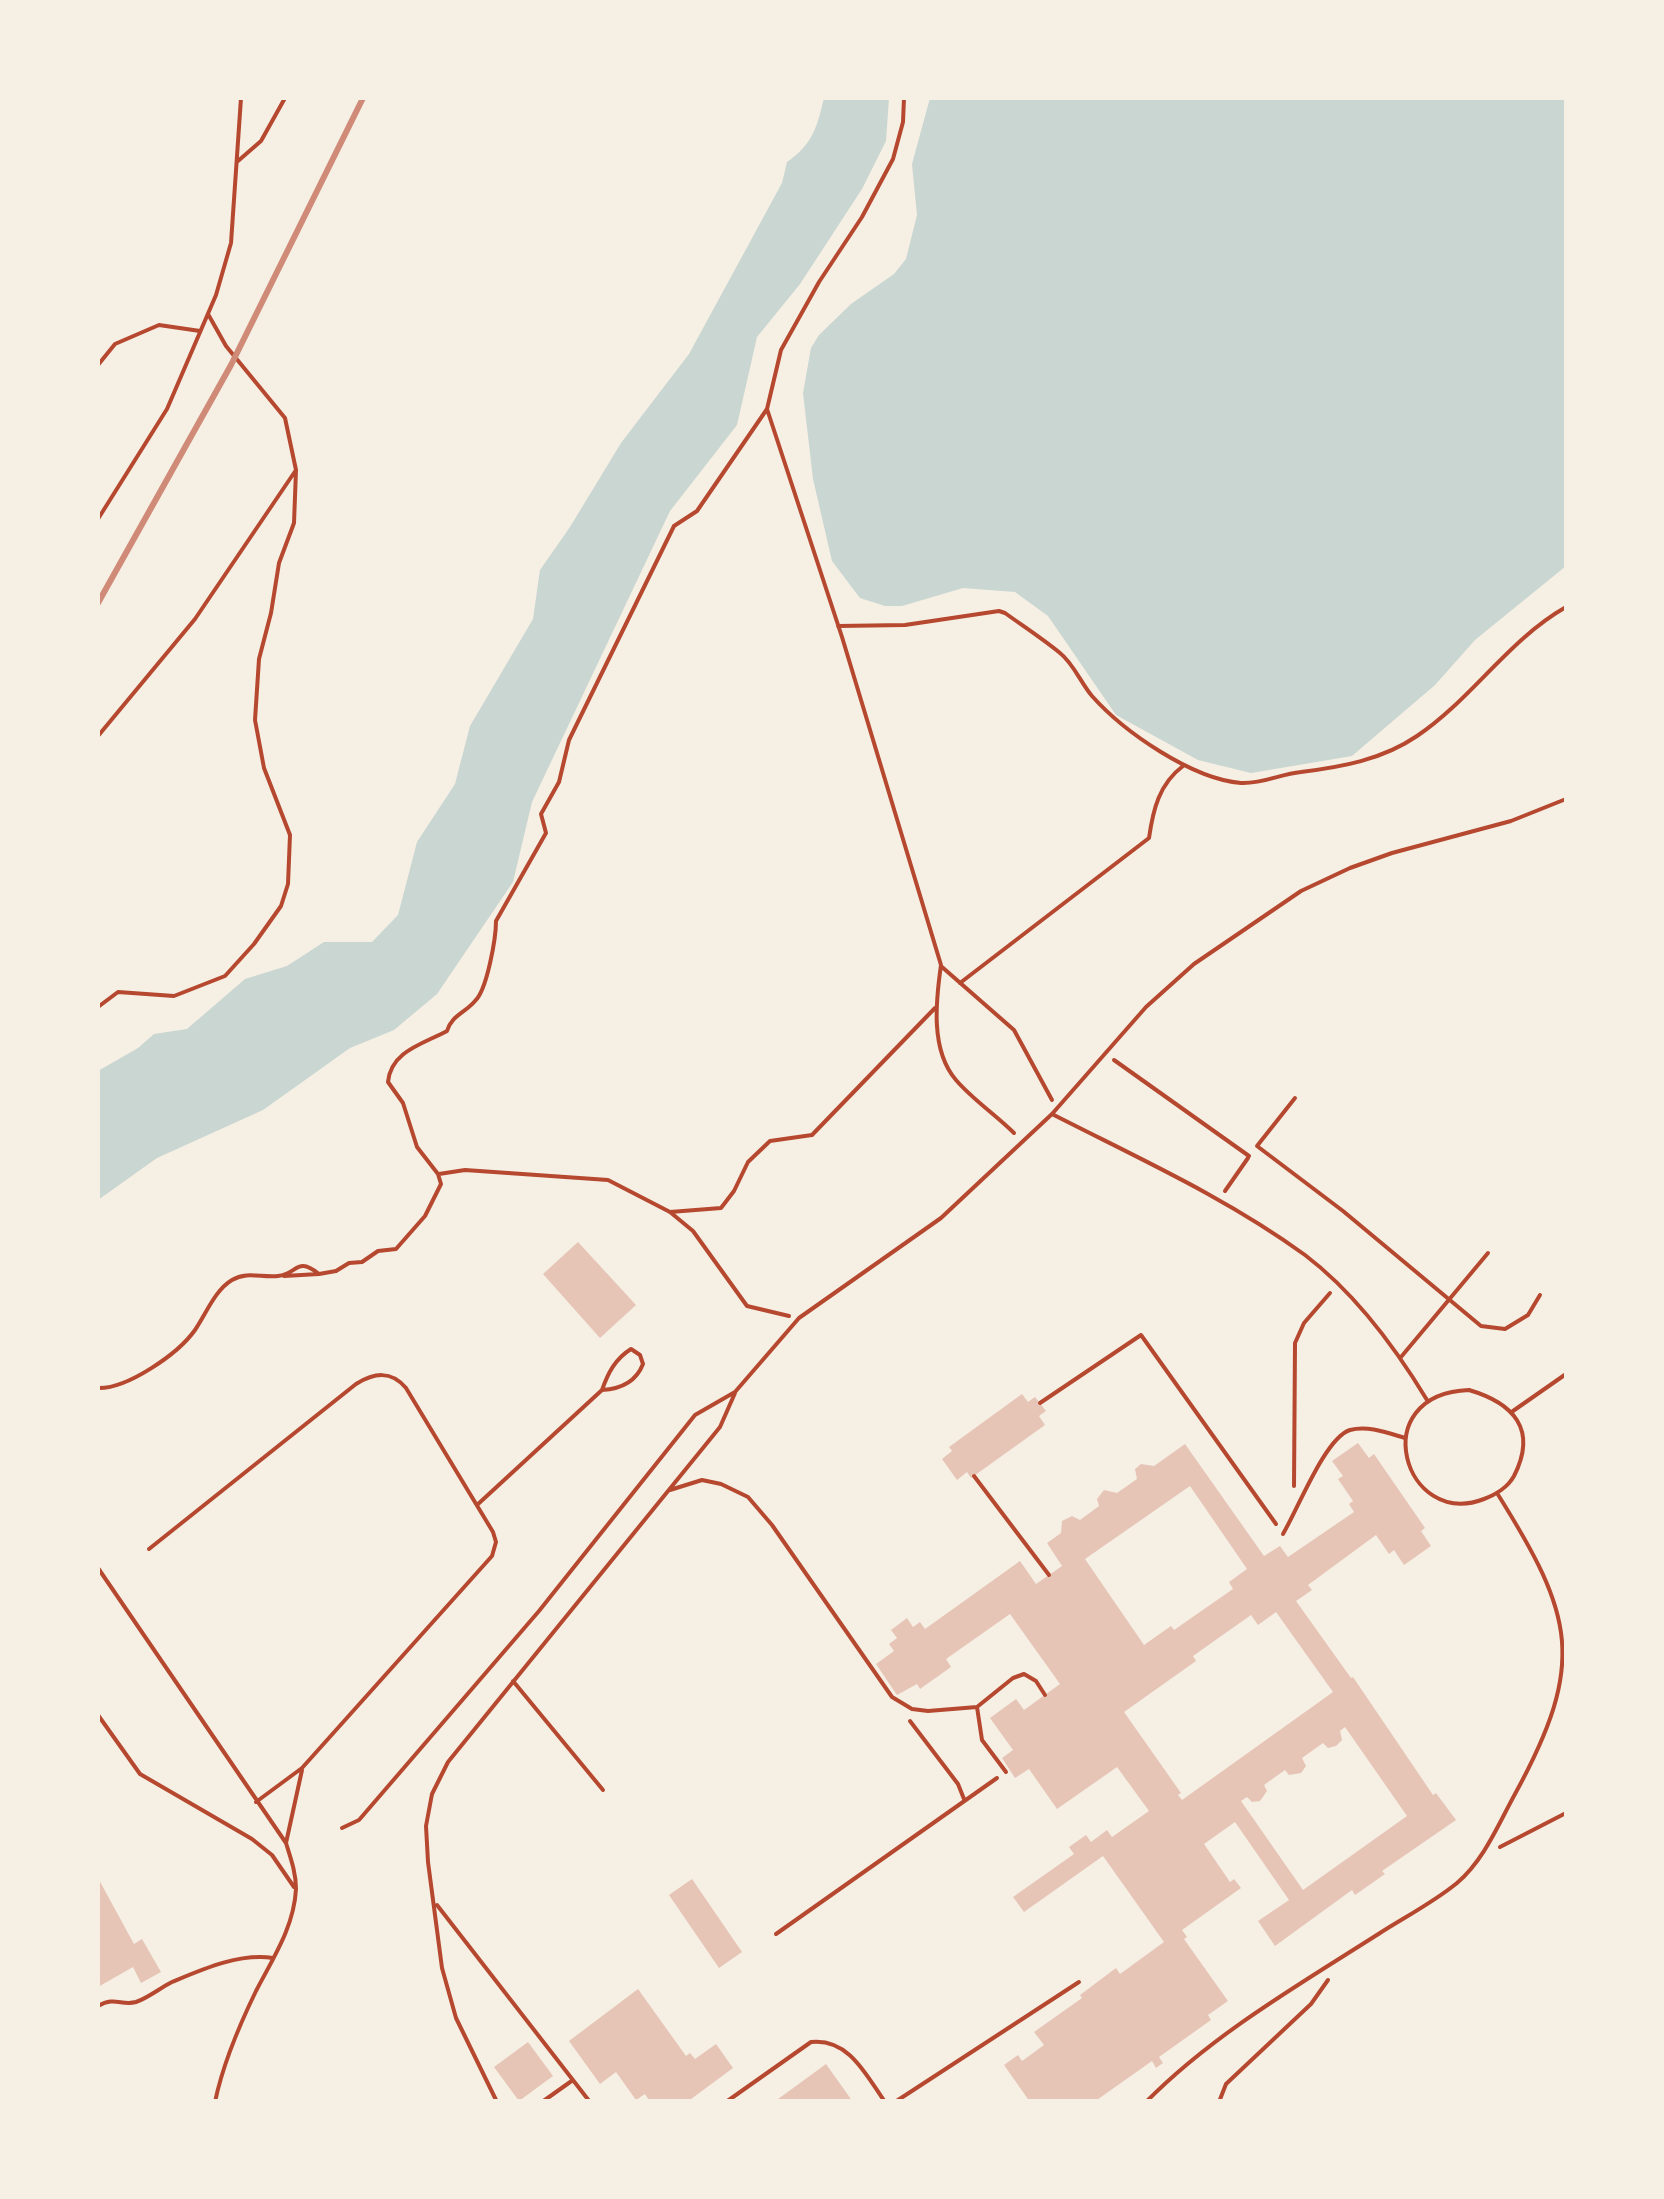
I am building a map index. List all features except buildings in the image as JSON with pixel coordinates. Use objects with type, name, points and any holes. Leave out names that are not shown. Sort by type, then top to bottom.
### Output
[{"type":"lane","points":[[497,2102],[456,2018],[442,1968],[428,1862],[426,1826],[432,1794],[448,1762],[720,1427],[735,1392],[799,1318],[942,1218],[1052,1114],[1146,1007],[1194,964],[1301,891],[1392,853],[1511,821],[1566,800]]},
{"type":"lane","points":[[1295,1098],[1257,1146],[1343,1211],[1448,1301],[1481,1326],[1505,1329],[1528,1315],[1540,1295]]},
{"type":"lane","points":[[1052,1114],[1220,1199],[1308,1258],[1363,1311],[1402,1357],[1427,1400]]},
{"type":"lane","points":[[1402,1357],[1488,1253]]},
{"type":"lane","points":[[477,1505],[602,1390],[621,1356],[632,1349],[636,1351],[643,1364],[634,1378],[614,1389],[602,1390]]},
{"type":"lane","points":[[1513,1411],[1566,1374]]},
{"type":"lane","points":[[149,1549],[372,1375],[391,1375],[406,1388],[493,1532],[496,1542],[492,1556],[302,1768],[256,1802]]},
{"type":"lane","points":[[1470,1390],[1494,1398],[1513,1411],[1522,1434],[1521,1458],[1512,1480],[1480,1501],[1452,1504],[1432,1496],[1416,1480],[1405,1459],[1405,1438],[1411,1418],[1427,1400],[1447,1391],[1470,1390]]},
{"type":"lane","points":[[342,1828],[359,1820],[526,1626],[695,1415],[735,1392]]},
{"type":"lane","points":[[1284,1534],[1324,1452],[1336,1438],[1362,1428],[1405,1438]]},
{"type":"lane","points":[[670,1490],[702,1480],[722,1484],[748,1497],[772,1524],[892,1697],[912,1710],[976,1707],[1024,1674],[1036,1680],[1045,1695]]},
{"type":"lane","points":[[1146,2102],[1177,2070],[1457,1883],[1480,1858],[1554,1711],[1564,1662],[1563,1628],[1552,1592],[1528,1541],[1497,1493]]},
{"type":"lane","points":[[98,1568],[286,1843],[295,1871],[296,1891],[285,1938],[245,2014],[215,2102]]},
{"type":"lane","points":[[513,1681],[604,1790]]},
{"type":"lane","points":[[976,1707],[982,1740],[1006,1772]]},
{"type":"lane","points":[[98,1714],[140,1774],[252,1839],[272,1855],[296,1891]]},
{"type":"lane","points":[[286,1843],[302,1768]]},
{"type":"lane","points":[[434,1901],[590,2102]]},
{"type":"lane","points":[[98,2006],[110,1999],[134,2003],[170,1983],[239,1958],[273,1958]]},
{"type":"lane","points":[[726,2102],[811,2042],[825,2041],[837,2044],[854,2059],[886,2102]]},
{"type":"lane","points":[[542,2102],[573,2080]]},
{"type":"path","points":[[98,519],[167,409],[208,314],[230,243],[241,98]]},
{"type":"path","points":[[236,162],[261,141],[285,98]]},
{"type":"path","points":[[98,1388],[114,1388],[128,1382],[168,1355],[189,1338],[208,1307],[234,1278],[248,1274],[282,1276],[308,1265],[319,1274],[336,1271],[350,1262],[362,1262],[378,1250],[396,1248],[425,1216],[441,1184],[417,1147],[402,1103],[388,1082],[389,1070],[410,1049],[447,1031],[450,1020],[478,1000],[496,935],[496,921],[546,833],[540,814],[559,782],[569,740],[674,526],[696,511],[767,409],[782,350],[819,282],[862,218],[892,160],[903,122],[904,98]]},
{"type":"path","points":[[98,1006],[118,992],[174,996],[225,976],[281,906],[289,871],[290,836],[264,768],[254,720],[259,659],[272,613],[279,563],[294,523],[296,470],[285,418],[226,346],[208,314]]},
{"type":"path","points":[[98,365],[114,344],[159,324],[200,331]]},
{"type":"path","points":[[767,409],[941,965],[935,1008],[941,1047],[953,1078],[1023,1142]]},
{"type":"path","points":[[98,736],[195,618],[296,470]]},
{"type":"path","points":[[838,626],[876,628],[1005,612],[1063,654],[1090,694],[1124,729],[1185,765],[1238,782],[1260,782],[1374,758],[1415,737],[1454,706],[1510,648],[1566,606]]},
{"type":"path","points":[[960,982],[1149,838],[1154,808],[1164,786],[1185,765]]},
{"type":"path","points":[[941,965],[1014,1030],[1057,1108]]},
{"type":"path","points":[[670,1212],[721,1208],[748,1162],[770,1141],[812,1136],[935,1008]]},
{"type":"path","points":[[1106,1054],[1249,1156]]},
{"type":"path","points":[[1220,1199],[1257,1146]]},
{"type":"path","points":[[438,1174],[464,1170],[608,1180],[670,1212],[693,1231],[746,1306],[799,1318]]},
{"type":"path","points":[[1294,1515],[1295,1343],[1304,1323],[1336,1285]]},
{"type":"path","points":[[1040,1404],[1141,1335],[1284,1534]]},
{"type":"path","points":[[974,1476],[1049,1575]]},
{"type":"path","points":[[892,1697],[958,1784],[964,1801]]},
{"type":"path","points":[[776,1934],[996,1779]]},
{"type":"path","points":[[1480,1858],[1566,1813]]},
{"type":"path","points":[[1219,2102],[1226,2084],[1311,2004],[1343,1956]]},
{"type":"path","points":[[898,2099],[1078,1982]]},
{"type":"shaded area","points":[[824,98],[889,98],[886,141],[862,189],[800,284],[757,337],[737,425],[670,511],[532,802],[513,882],[437,994],[394,1030],[350,1048],[263,1110],[157,1158],[98,1200],[98,1071],[154,1034],[187,1029],[245,979],[287,966],[324,942],[372,942],[398,915],[417,842],[455,784],[470,726],[533,619],[540,570],[621,443],[689,354],[782,183],[787,162],[813,134]]},
{"type":"shaded area","points":[[930,98],[1565,98],[1566,566],[1475,640],[1435,685],[1352,756],[1251,773],[1198,760],[1116,715],[1048,616],[1015,592],[963,588],[902,606],[885,606],[860,598],[832,561],[813,479],[803,393],[811,348],[819,335],[851,304],[894,274],[906,259],[917,215],[912,164]]},
{"type":"railway","points":[[98,603],[231,365],[363,98]]}]
